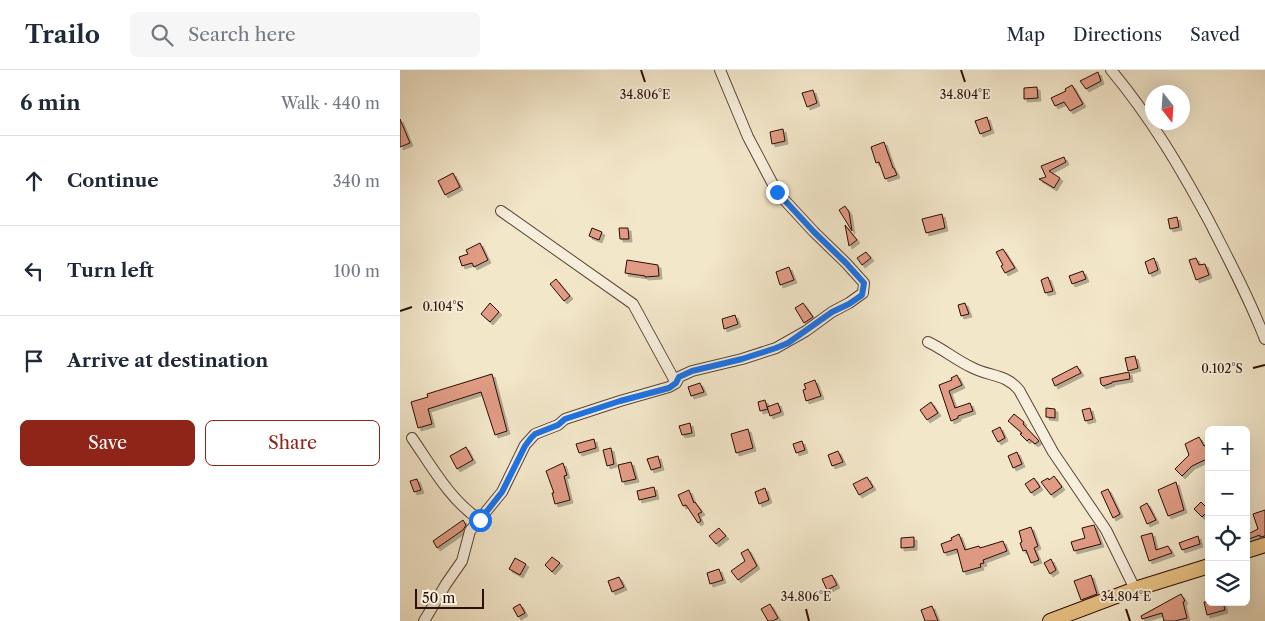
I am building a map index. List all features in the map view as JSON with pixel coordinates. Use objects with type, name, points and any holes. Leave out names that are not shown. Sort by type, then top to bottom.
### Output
[{"type":"main road","points":[[1250,550],[1265,545]]},
{"type":"main road","points":[[1050,621],[1136,589],[1205,567]]},
{"type":"street","points":[[424,621],[462,561],[470,531],[502,492],[525,446],[535,434],[558,425],[565,419],[620,401],[669,388],[684,374],[756,355],[788,343],[832,312],[849,304],[863,292],[864,283],[777,192],[748,137],[720,70]]},
{"type":"street","points":[[1111,70],[1146,113],[1186,179],[1242,284],[1265,339]]},
{"type":"street","points":[[500,211],[633,304],[676,383]]},
{"type":"street","points":[[928,342],[942,348],[971,367],[1007,379],[1019,390],[1053,452],[1106,530],[1136,589]]},
{"type":"street","points":[[412,438],[444,486],[467,511],[480,520]]},
{"type":"building","points":[[1098,72],[1101,81],[1086,89],[1080,81]]},
{"type":"building","points":[[1072,85],[1083,104],[1070,111],[1064,102],[1055,106],[1051,98],[1066,91],[1065,89]]},
{"type":"building","points":[[1037,87],[1038,98],[1024,99],[1024,88]]},
{"type":"building","points":[[813,90],[817,103],[807,107],[802,93]]},
{"type":"building","points":[[987,117],[991,130],[980,134],[975,121]]},
{"type":"building","points":[[400,119],[410,143],[400,147]]},
{"type":"building","points":[[783,129],[785,141],[772,144],[770,132]]},
{"type":"building","points":[[884,142],[897,175],[885,179],[879,162],[876,163],[871,147]]},
{"type":"building","points":[[1064,157],[1066,162],[1049,171],[1060,178],[1054,188],[1039,179],[1046,177],[1041,166]]},
{"type":"building","points":[[453,173],[460,187],[445,195],[438,181]]},
{"type":"building","points":[[845,206],[849,212],[852,231],[839,210]]},
{"type":"building","points":[[942,214],[945,228],[926,233],[922,219]]},
{"type":"building","points":[[1177,217],[1179,227],[1170,229],[1168,219]]},
{"type":"building","points":[[845,225],[857,240],[849,246]]},
{"type":"building","points":[[592,228],[602,232],[599,240],[589,236]]},
{"type":"building","points":[[619,228],[628,228],[629,239],[620,239]]},
{"type":"building","points":[[480,243],[488,260],[474,267],[472,263],[462,266],[459,257],[468,254],[466,250]]},
{"type":"building","points":[[1003,249],[1015,268],[1005,273],[996,252]]},
{"type":"building","points":[[866,252],[871,258],[862,265],[857,258]]},
{"type":"building","points":[[1154,258],[1158,270],[1149,274],[1145,262]]},
{"type":"building","points":[[1196,258],[1199,265],[1205,264],[1209,275],[1196,280],[1189,260]]},
{"type":"building","points":[[627,260],[658,265],[659,276],[645,277],[625,273]]},
{"type":"building","points":[[789,267],[794,280],[780,285],[776,272]]},
{"type":"building","points":[[1083,271],[1086,279],[1072,284],[1069,276]]},
{"type":"building","points":[[1048,277],[1053,291],[1045,293],[1041,280]]},
{"type":"building","points":[[556,279],[570,296],[564,301],[550,284]]},
{"type":"building","points":[[490,303],[499,312],[490,322],[481,314]]},
{"type":"building","points":[[803,303],[813,317],[804,323],[795,308]]},
{"type":"building","points":[[965,303],[969,314],[961,316],[958,305]]},
{"type":"building","points":[[735,315],[738,324],[724,329],[722,319]]},
{"type":"building","points":[[1135,356],[1138,368],[1128,371],[1125,358]]},
{"type":"building","points":[[1077,366],[1081,373],[1055,386],[1052,379]]},
{"type":"building","points":[[1129,372],[1130,379],[1112,382],[1103,386],[1101,384],[1100,378]]},
{"type":"building","points":[[492,374],[507,431],[495,435],[481,392],[428,409],[432,424],[418,428],[411,402],[428,397],[427,394]]},
{"type":"building","points":[[957,375],[962,385],[949,391],[955,408],[970,403],[973,411],[958,416],[958,418],[951,421],[939,385],[952,380],[951,378]]},
{"type":"building","points":[[815,380],[821,396],[806,401],[803,390],[806,389],[804,384]]},
{"type":"building","points":[[700,383],[704,392],[691,396],[688,387]]},
{"type":"building","points":[[765,400],[767,407],[778,403],[781,412],[770,416],[768,409],[760,411],[758,402]]},
{"type":"building","points":[[931,402],[938,413],[927,420],[920,410]]},
{"type":"building","points":[[1046,408],[1055,409],[1055,418],[1046,417]]},
{"type":"building","points":[[1090,408],[1093,419],[1085,421],[1082,410]]},
{"type":"building","points":[[1014,414],[1024,422],[1023,424],[1039,441],[1035,444],[1029,439],[1027,441],[1020,434],[1022,433],[1008,421]]},
{"type":"building","points":[[690,423],[692,433],[682,435],[679,426]]},
{"type":"building","points":[[1000,427],[1005,438],[998,442],[992,431]]},
{"type":"building","points":[[748,429],[753,448],[736,453],[731,434]]},
{"type":"building","points":[[1199,437],[1205,446],[1205,460],[1192,466],[1182,476],[1175,469],[1189,455],[1185,444]]},
{"type":"building","points":[[594,439],[596,448],[579,453],[576,444]]},
{"type":"building","points":[[802,441],[805,450],[796,453],[793,444]]},
{"type":"building","points":[[466,447],[473,460],[457,469],[450,456]]},
{"type":"building","points":[[611,448],[614,464],[607,466],[603,450]]},
{"type":"building","points":[[838,451],[843,462],[832,466],[828,455]]},
{"type":"building","points":[[1017,452],[1022,464],[1013,468],[1008,456]]},
{"type":"building","points":[[658,456],[661,467],[651,470],[647,459]]},
{"type":"building","points":[[631,462],[636,479],[622,482],[618,465]]},
{"type":"building","points":[[563,463],[567,475],[564,476],[570,500],[555,504],[552,493],[554,493],[546,471]]},
{"type":"building","points":[[1054,476],[1062,487],[1051,495],[1041,482],[1048,478],[1049,480]]},
{"type":"building","points":[[867,477],[873,487],[859,495],[853,484]]},
{"type":"building","points":[[1034,478],[1040,487],[1031,493],[1025,484]]},
{"type":"building","points":[[417,479],[421,490],[414,492],[410,481]]},
{"type":"building","points":[[1176,482],[1184,510],[1168,516],[1158,490]]},
{"type":"building","points":[[654,487],[656,496],[639,500],[637,491]]},
{"type":"building","points":[[765,488],[769,500],[759,504],[755,492]]},
{"type":"building","points":[[1108,489],[1120,514],[1113,518],[1101,492]]},
{"type":"building","points":[[689,490],[694,503],[702,512],[698,514],[701,521],[698,523],[686,505],[683,506],[678,495]]},
{"type":"building","points":[[1201,502],[1205,506],[1205,514],[1202,517],[1194,509]]},
{"type":"building","points":[[1147,503],[1156,520],[1147,524],[1140,507]]},
{"type":"building","points":[[1265,510],[1265,536],[1260,537],[1260,535],[1250,539],[1250,533],[1258,529],[1253,514]]},
{"type":"building","points":[[463,520],[466,525],[463,530],[437,548],[433,541]]},
{"type":"building","points":[[1094,525],[1101,544],[1074,551],[1071,542],[1085,538],[1082,528]]},
{"type":"building","points":[[1031,527],[1038,546],[1034,548],[1039,560],[1031,563],[1026,550],[1023,551],[1020,543],[1022,542],[1019,531]]},
{"type":"building","points":[[719,528],[726,536],[716,544],[709,536]]},
{"type":"building","points":[[1152,533],[1156,550],[1168,546],[1172,553],[1149,561],[1141,536]]},
{"type":"building","points":[[959,534],[965,550],[979,546],[980,548],[1003,541],[1007,551],[983,560],[984,563],[980,564],[981,567],[963,572],[957,549],[944,553],[941,544],[952,540],[951,538]]},
{"type":"building","points":[[1198,536],[1200,544],[1182,550],[1179,543]]},
{"type":"building","points":[[914,537],[914,547],[901,548],[901,538]]},
{"type":"building","points":[[748,549],[757,566],[738,580],[731,571],[745,561],[741,553]]},
{"type":"building","points":[[552,557],[560,563],[552,572],[545,565]]},
{"type":"building","points":[[515,558],[526,564],[520,575],[509,569]]},
{"type":"building","points":[[1051,559],[1056,570],[1050,574],[1044,563]]},
{"type":"building","points":[[719,569],[723,580],[710,584],[707,573]]},
{"type":"building","points":[[832,575],[837,585],[827,590],[822,579]]},
{"type":"building","points":[[1091,575],[1097,594],[1081,600],[1074,581]]},
{"type":"building","points":[[619,577],[624,587],[612,592],[608,581]]},
{"type":"building","points":[[1181,594],[1185,601],[1183,602],[1187,618],[1164,621],[1162,613],[1142,619],[1141,616]]},
{"type":"building","points":[[1204,602],[1205,606],[1224,606],[1225,610],[1207,615]]},
{"type":"building","points":[[520,604],[525,613],[518,617],[513,608]]},
{"type":"building","points":[[770,604],[778,618],[773,621],[768,621],[761,609]]},
{"type":"building","points":[[932,606],[938,621],[925,621],[921,610]]},
{"type":"route","points":[[480,520],[502,492],[525,446],[535,434],[558,425],[565,419],[620,401],[669,388],[676,383],[679,377],[692,371],[763,353],[788,343],[832,312],[862,295],[864,283],[777,192]]}]
